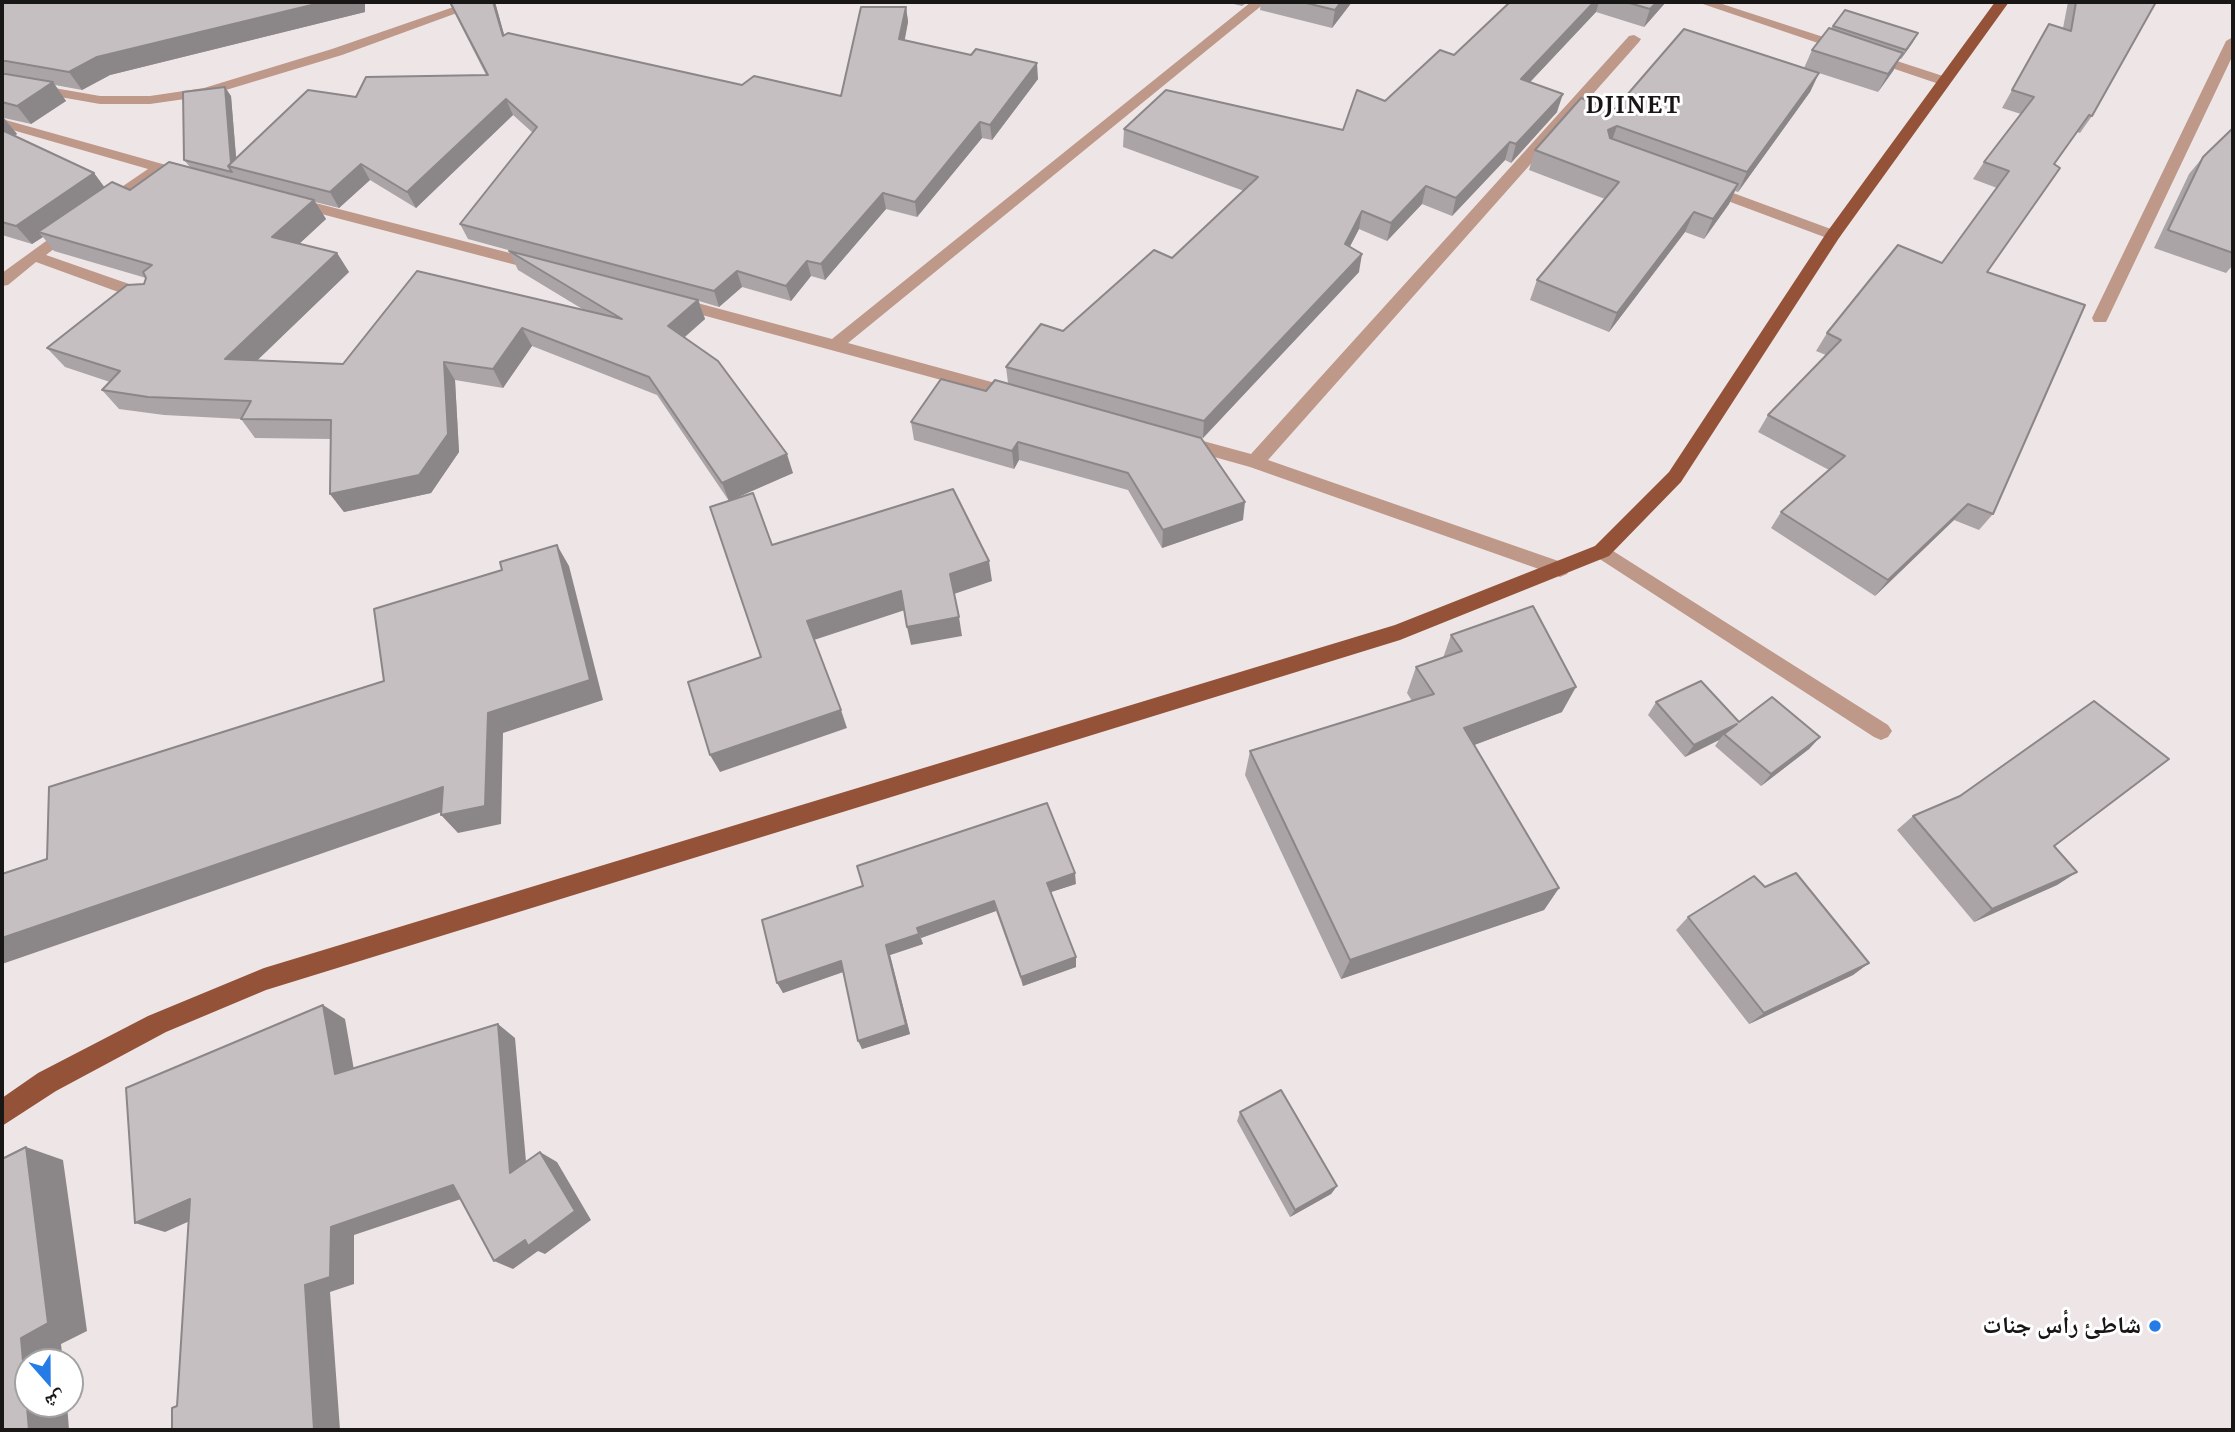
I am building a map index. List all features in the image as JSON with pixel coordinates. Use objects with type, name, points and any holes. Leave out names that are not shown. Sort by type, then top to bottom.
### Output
[{"type":"main road","points":[[2,1113],[47,1082],[157,1024],[264,979],[1400,632],[1602,551],[1675,477],[1833,235],[2003,2]]},
{"type":"street","points":[[2,87],[20,86],[100,100],[150,100],[206,92],[337,52],[480,2]]},
{"type":"street","points":[[835,345],[1259,2]]},
{"type":"street","points":[[1704,2],[1944,82]]},
{"type":"street","points":[[1255,462],[1634,39]]},
{"type":"street","points":[[2100,318],[2233,41]]},
{"type":"street","points":[[2,122],[200,178]]},
{"type":"street","points":[[2,281],[90,215],[160,168]]},
{"type":"street","points":[[1696,184],[1833,235]]},
{"type":"street","points":[[279,198],[555,270]]},
{"type":"street","points":[[34,256],[151,298]]},
{"type":"street","points":[[660,298],[1030,398]]},
{"type":"street","points":[[1162,435],[1255,462],[1560,569]]},
{"type":"street","points":[[1602,551],[1881,731]]},
{"type":"building","points":[[2,2],[324,2],[97,57],[69,72],[2,61]]},
{"type":"building","points":[[450,2],[493,2],[503,36],[508,33],[742,85],[754,76],[841,96],[861,7],[906,7],[899,39],[971,55],[976,49],[1037,63],[990,125],[980,122],[915,202],[883,193],[821,264],[807,261],[786,286],[737,271],[714,291],[460,224],[537,127],[506,99],[407,192],[361,164],[330,192],[228,166],[308,90],[356,97],[366,77],[488,75]]},
{"type":"building","points":[[1302,2],[1341,2],[1335,10]]},
{"type":"building","points":[[1510,2],[1594,2],[1521,79],[1563,94],[1516,144],[1510,142],[1456,198],[1426,186],[1391,223],[1362,211],[1345,244],[1362,254],[1204,421],[1006,367],[1041,324],[1063,331],[1154,250],[1172,258],[1258,177],[1124,129],[1166,90],[1343,130],[1357,90],[1385,101],[1440,50],[1454,55]]},
{"type":"building","points":[[1626,2],[1657,2],[1650,9]]},
{"type":"building","points":[[2076,2],[2156,2],[2092,116],[2089,115],[2054,164],[2060,168],[1987,272],[2085,305],[1993,514],[1968,504],[1888,580],[1781,512],[1845,456],[1768,415],[1841,340],[1827,333],[1898,245],[1942,263],[2009,171],[1984,162],[2034,97],[2012,90],[2049,24],[2071,31]]},
{"type":"building","points":[[1845,10],[1918,33],[1906,50],[1833,26]]},
{"type":"building","points":[[1829,28],[1903,53],[1888,74],[1812,50]]},
{"type":"building","points":[[1684,29],[1819,73],[1747,172],[1617,126],[1608,130],[1610,138],[1738,184],[1713,219],[1694,212],[1617,313],[1537,280],[1619,182],[1535,150],[1581,98],[1614,110]]},
{"type":"building","points":[[2,74],[53,82],[17,106],[2,102]]},
{"type":"building","points":[[225,87],[231,163],[228,166],[232,172],[184,160],[183,92]]},
{"type":"building","points":[[2233,128],[2233,253],[2168,230],[2203,157]]},
{"type":"building","points":[[2,130],[94,173],[16,226],[2,222]]},
{"type":"building","points":[[169,162],[314,200],[272,237],[337,253],[225,359],[343,364],[417,271],[622,319],[509,251],[698,300],[668,326],[718,361],[787,454],[722,483],[649,377],[522,328],[493,369],[444,362],[448,434],[419,475],[330,494],[331,420],[241,419],[251,401],[148,397],[102,390],[120,371],[47,348],[127,285],[144,284],[146,278],[143,272],[152,265],[38,232],[112,182],[130,190]]},
{"type":"building","points":[[941,379],[986,391],[995,380],[1201,438],[1245,502],[1163,530],[1128,473],[1018,442],[1012,451],[911,422]]},
{"type":"building","points":[[953,489],[989,561],[950,574],[959,617],[907,627],[901,591],[807,621],[841,710],[710,755],[688,682],[761,657],[710,507],[753,493],[772,545]]},
{"type":"building","points":[[557,545],[590,680],[488,713],[485,806],[441,815],[443,787],[2,938],[2,874],[47,859],[49,787],[384,681],[374,609],[502,570],[500,562]]},
{"type":"building","points":[[1533,606],[1576,687],[1464,728],[1559,888],[1350,960],[1250,751],[1434,694],[1416,667],[1462,651],[1451,635]]},
{"type":"building","points":[[1701,681],[1739,722],[1772,697],[1820,737],[1771,774],[1724,734],[1737,724],[1694,745],[1656,702]]},
{"type":"building","points":[[2094,701],[2169,759],[2054,846],[2077,872],[1992,909],[1913,816],[1960,796]]},
{"type":"building","points":[[1047,803],[1075,873],[1047,883],[1076,957],[1021,977],[994,901],[917,928],[919,934],[886,945],[906,1025],[858,1041],[841,961],[777,983],[762,920],[863,886],[857,866]]},
{"type":"building","points":[[1796,873],[1869,963],[1764,1013],[1688,917],[1754,876],[1765,887]]},
{"type":"building","points":[[323,1005],[335,1074],[498,1024],[510,1173],[540,1152],[575,1211],[528,1246],[525,1240],[494,1261],[453,1185],[331,1227],[330,1277],[305,1285],[314,1430],[172,1430],[172,1408],[177,1406],[190,1199],[135,1223],[126,1088]]},
{"type":"building","points":[[1281,1090],[1337,1186],[1295,1210],[1240,1112]]},
{"type":"building","points":[[26,1147],[48,1323],[21,1338],[22,1348],[14,1348],[14,1418],[28,1418],[29,1430],[2,1430],[2,1159]]},
{"type":"place","name":"شاطئ رأس جنات","points":[[2155,1326]]},
{"type":"district","name":"DJINET","points":[[1634,106]]}]
